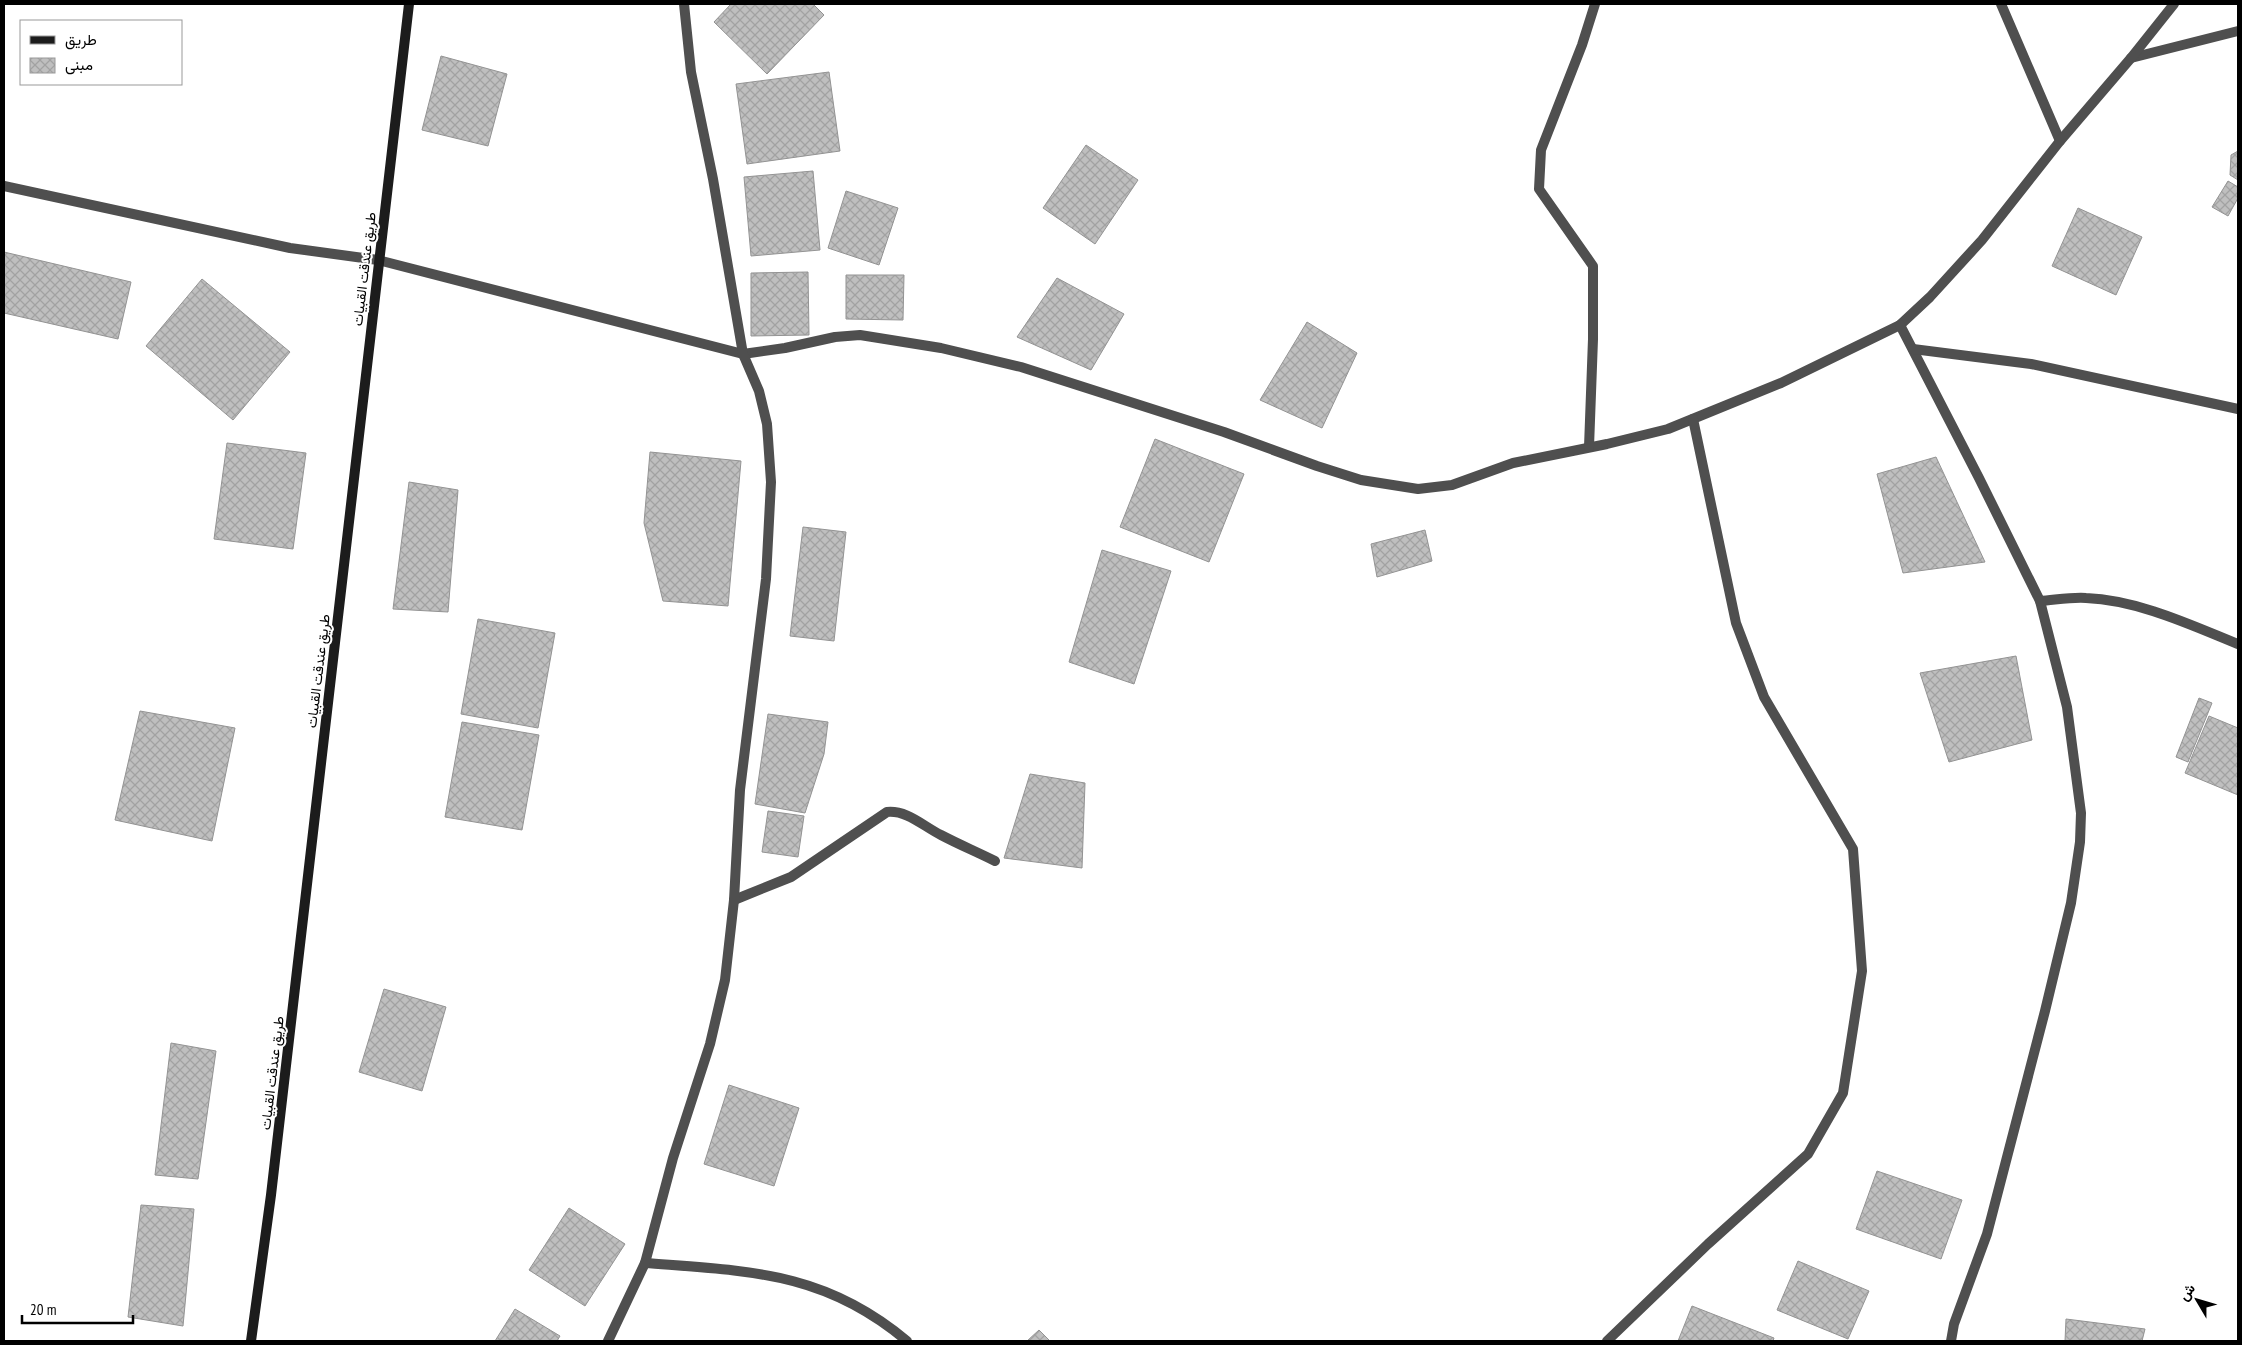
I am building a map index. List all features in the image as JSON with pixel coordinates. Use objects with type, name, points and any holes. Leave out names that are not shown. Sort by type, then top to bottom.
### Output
[{"type":"main road","name":"طريق عندقت القبيات","points":[[251,1341],[272,1185],[409,4]]},
{"type":"street","points":[[608,1341],[645,1263],[673,1158],[710,1044],[725,980],[734,900],[740,790],[766,579],[771,482],[767,424],[759,391],[743,354],[713,180],[691,72],[684,4]]},
{"type":"street","points":[[1589,447],[1593,339],[1593,266],[1540,190],[1541,150],[1582,45],[1595,4]]},
{"type":"street","points":[[2001,4],[2060,142]]},
{"type":"street","points":[[4,186],[281,246],[378,260],[743,354],[785,348],[835,337],[860,335],[941,348],[1021,367],[1224,432],[1361,480],[1418,489],[1452,485],[1513,463],[1668,429],[1781,384],[1900,325],[1930,297],[1982,240],[2174,4]]},
{"type":"street","points":[[2132,58],[2238,31]]},
{"type":"street","points":[[1900,325],[1988,495],[2040,601],[2067,707],[2082,813],[2080,842],[2071,903],[2045,1011],[1987,1234],[1954,1324],[1951,1341]]},
{"type":"street","points":[[1913,350],[2031,364],[2238,408]]},
{"type":"street","points":[[1607,1341],[1708,1244],[1808,1154],[1843,1093],[1862,971],[1853,850],[1764,697],[1736,623],[1693,419]]},
{"type":"street","points":[[2040,601],[2085,597],[2106,600],[2142,609],[2238,644]]},
{"type":"street","points":[[734,900],[791,877],[887,812],[897,811],[904,814],[939,834],[995,861]]},
{"type":"street","points":[[645,1263],[748,1271],[794,1280],[818,1288],[860,1308],[888,1325],[907,1341]]},
{"type":"building","points":[[731,4],[813,4],[824,15],[767,74],[714,22]]},
{"type":"building","points":[[441,56],[507,74],[488,146],[422,130]]},
{"type":"building","points":[[829,72],[840,151],[747,164],[736,84]]},
{"type":"building","points":[[1086,145],[1138,180],[1095,244],[1043,208]]},
{"type":"building","points":[[2238,151],[2238,180],[2230,175],[2231,155]]},
{"type":"building","points":[[813,171],[820,250],[751,256],[744,177]]},
{"type":"building","points":[[2228,181],[2238,187],[2238,198],[2228,216],[2212,207]]},
{"type":"building","points":[[846,191],[898,208],[879,265],[828,248]]},
{"type":"building","points":[[2078,208],[2142,237],[2116,295],[2052,266]]},
{"type":"building","points":[[4,252],[131,282],[118,339],[4,313]]},
{"type":"building","points":[[808,272],[809,335],[751,336],[751,273]]},
{"type":"building","points":[[846,275],[904,275],[903,320],[846,319]]},
{"type":"building","points":[[1057,278],[1124,314],[1091,370],[1017,337]]},
{"type":"building","points":[[202,279],[290,352],[233,420],[146,346]]},
{"type":"building","points":[[1307,322],[1357,353],[1322,428],[1260,400]]},
{"type":"building","points":[[1155,439],[1244,474],[1209,562],[1120,527]]},
{"type":"building","points":[[227,443],[306,453],[293,549],[214,539]]},
{"type":"building","points":[[650,452],[741,461],[728,606],[663,601],[644,523]]},
{"type":"building","points":[[1936,457],[1985,562],[1903,573],[1877,474]]},
{"type":"building","points":[[409,482],[458,490],[448,612],[393,609]]},
{"type":"building","points":[[803,527],[846,532],[834,641],[790,636]]},
{"type":"building","points":[[1425,530],[1432,561],[1377,577],[1371,544]]},
{"type":"building","points":[[1102,550],[1171,571],[1134,684],[1069,662]]},
{"type":"building","points":[[478,619],[555,633],[538,728],[461,714]]},
{"type":"building","points":[[2016,656],[2032,740],[1949,762],[1920,673]]},
{"type":"building","points":[[2199,698],[2212,703],[2188,762],[2176,757]]},
{"type":"building","points":[[140,711],[235,728],[212,841],[115,820]]},
{"type":"building","points":[[768,714],[828,722],[824,754],[805,813],[755,804]]},
{"type":"building","points":[[2209,716],[2238,728],[2238,795],[2185,773]]},
{"type":"building","points":[[462,722],[539,735],[522,830],[445,817]]},
{"type":"building","points":[[1030,774],[1085,783],[1082,868],[1004,858]]},
{"type":"building","points":[[768,811],[804,816],[798,857],[762,852]]},
{"type":"building","points":[[384,989],[446,1007],[422,1091],[359,1072]]},
{"type":"building","points":[[171,1043],[216,1051],[198,1179],[155,1175]]},
{"type":"building","points":[[729,1085],[799,1108],[774,1186],[704,1164]]},
{"type":"building","points":[[1877,1171],[1962,1200],[1941,1259],[1856,1229]]},
{"type":"building","points":[[141,1205],[194,1209],[183,1326],[128,1317]]},
{"type":"building","points":[[569,1208],[625,1244],[585,1306],[529,1270]]},
{"type":"building","points":[[1798,1261],[1869,1291],[1848,1339],[1777,1310]]},
{"type":"building","points":[[1692,1306],[1774,1338],[1773,1341],[1678,1341]]},
{"type":"building","points":[[515,1309],[560,1336],[557,1341],[495,1341]]},
{"type":"building","points":[[2066,1319],[2145,1329],[2142,1341],[2065,1341]]},
{"type":"building","points":[[1039,1330],[1050,1341],[1027,1341]]}]
